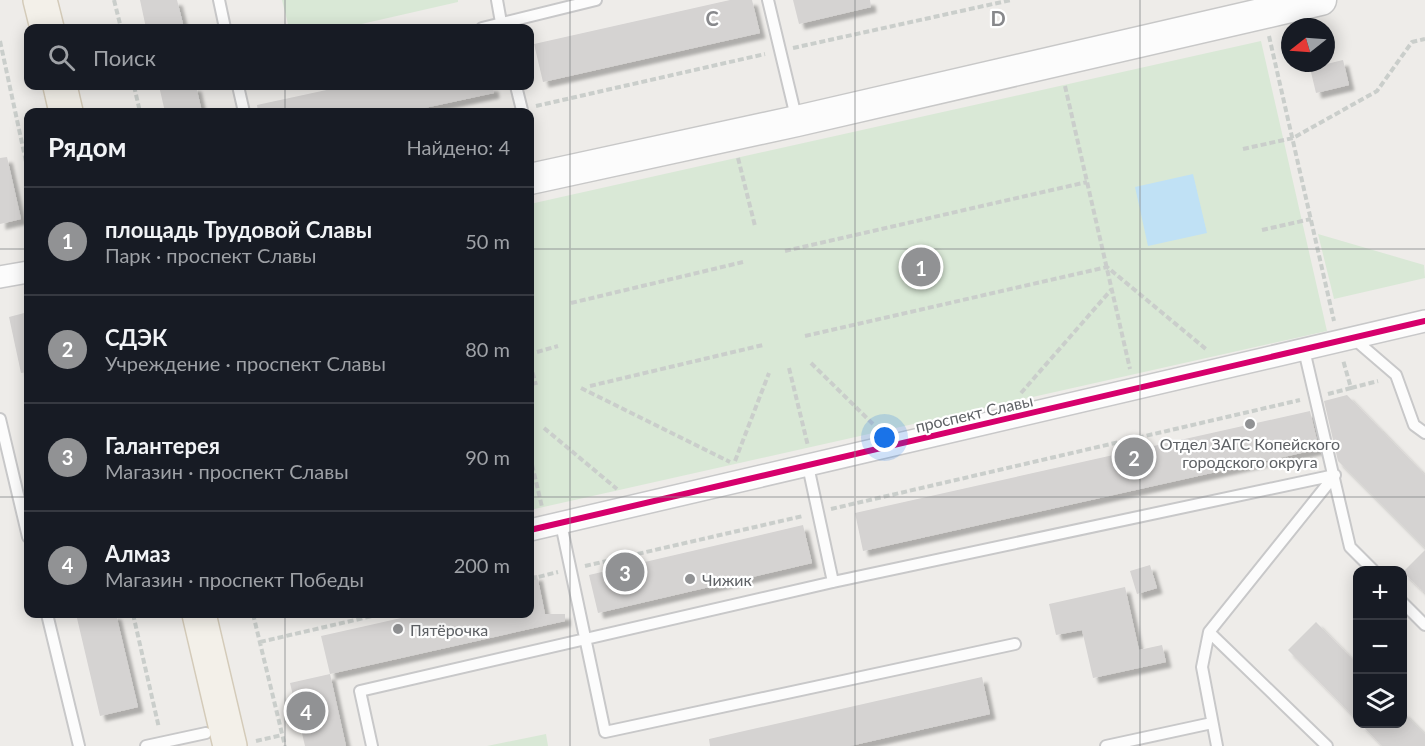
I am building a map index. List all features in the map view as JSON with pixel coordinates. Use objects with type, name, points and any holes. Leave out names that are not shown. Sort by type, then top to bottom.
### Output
[{"type":"main road","points":[[40,0],[46,24]]},
{"type":"main road","points":[[60,0],[66,24]]},
{"type":"main road","points":[[534,178],[797,121],[1321,0]]},
{"type":"main road","points":[[61,90],[65,108]]},
{"type":"main road","points":[[80,90],[85,108]]},
{"type":"main road","points":[[181,618],[224,742]]},
{"type":"main road","points":[[200,618],[224,742]]},
{"type":"street","points":[[0,278],[24,273]]},
{"type":"street","name":"проспект Славы","points":[[534,529],[561,524],[808,457],[1304,350],[1425,321]]},
{"type":"lane","points":[[219,0],[224,24]]},
{"type":"lane","points":[[497,0],[502,24]]},
{"type":"lane","points":[[509,24],[596,0]]},
{"type":"lane","points":[[768,0],[797,121]]},
{"type":"lane","points":[[239,90],[243,108]]},
{"type":"lane","points":[[517,90],[522,108]]},
{"type":"lane","points":[[1346,340],[1396,375],[1414,425],[1425,433]]},
{"type":"lane","points":[[1304,350],[1350,547],[1369,566]]},
{"type":"lane","points":[[0,419],[24,520]]},
{"type":"lane","points":[[808,457],[833,582]]},
{"type":"lane","points":[[372,746],[360,691],[833,582],[1335,475]]},
{"type":"lane","points":[[1217,746],[1202,667],[1209,632],[1335,475]]},
{"type":"lane","points":[[561,524],[605,732],[1015,644]]},
{"type":"lane","points":[[1407,607],[1425,625]]},
{"type":"lane","points":[[48,618],[79,746]]},
{"type":"lane","points":[[1209,632],[1327,746]]},
{"type":"lane","points":[[1106,746],[1212,723]]},
{"type":"lane","points":[[146,746],[162,742],[224,742]]},
{"type":"path","points":[[114,0],[120,24]]},
{"type":"path","points":[[531,108],[1011,0]]},
{"type":"path","points":[[1264,13],[1311,219],[1346,340],[1350,388]]},
{"type":"path","points":[[1243,149],[1293,138],[1377,91],[1412,42],[1425,39]]},
{"type":"path","points":[[0,41],[24,152]]},
{"type":"path","points":[[1065,86],[1131,375]]},
{"type":"path","points":[[135,90],[139,108]]},
{"type":"path","points":[[738,158],[755,226]]},
{"type":"path","points":[[785,251],[1087,182]]},
{"type":"path","points":[[1262,230],[1311,219]]},
{"type":"path","points":[[571,303],[743,262]]},
{"type":"path","points":[[805,336],[1107,267]]},
{"type":"path","points":[[1107,267],[1215,357]]},
{"type":"path","points":[[1014,402],[1112,290]]},
{"type":"path","points":[[590,386],[763,345]]},
{"type":"path","points":[[537,352],[558,346]]},
{"type":"path","points":[[811,363],[880,432]]},
{"type":"path","points":[[789,368],[808,457]]},
{"type":"path","points":[[580,388],[734,464],[769,373]]},
{"type":"path","points":[[534,578],[1350,388],[1396,375]]},
{"type":"path","points":[[534,377],[536,385]]},
{"type":"path","points":[[544,428],[619,490]]},
{"type":"path","points":[[534,473],[542,507]]},
{"type":"path","points":[[134,618],[162,742]]},
{"type":"path","points":[[254,618],[285,746]]},
{"type":"path","points":[[260,642],[364,618]]},
{"type":"path","points":[[224,742],[282,735]]},
{"type":"green space","points":[[282,0],[458,0],[458,2],[362,24],[288,24]]},
{"type":"green space","points":[[1261,41],[1327,331],[534,509],[534,203]]},
{"type":"green space","points":[[1318,234],[1424,265],[1425,278],[1334,299]]},
{"type":"green space","points":[[546,734],[548,746],[487,746]]},
{"type":"water","points":[[1193,174],[1207,233],[1148,246],[1135,187]]},
{"type":"building","points":[[140,0],[177,0],[183,24],[145,24]]},
{"type":"building","points":[[730,0],[752,0],[760,33],[543,82],[534,44]]},
{"type":"building","points":[[793,0],[870,0],[871,7],[799,24]]},
{"type":"building","points":[[1343,60],[1349,85],[1316,93],[1311,72],[1335,72],[1335,62]]},
{"type":"building","points":[[160,90],[197,90],[201,108],[164,108]]},
{"type":"building","points":[[326,90],[494,90],[494,93],[425,108],[257,108],[257,105]]},
{"type":"building","points":[[7,157],[21,219],[0,224],[0,158]]},
{"type":"building","points":[[24,313],[24,373],[21,373],[9,317]]},
{"type":"building","points":[[1347,395],[1425,475],[1425,548],[1338,461],[1324,401]]},
{"type":"building","points":[[1310,411],[1319,449],[863,551],[855,513]]},
{"type":"building","points":[[803,525],[812,563],[598,613],[589,575]]},
{"type":"building","points":[[1425,550],[1425,593],[1407,576],[1407,568]]},
{"type":"building","points":[[1150,565],[1157,588],[1137,594],[1130,571]]},
{"type":"building","points":[[534,575],[537,575],[545,614],[565,614],[565,621],[330,674],[321,636],[401,618],[534,618]]},
{"type":"building","points":[[1125,587],[1139,650],[1162,645],[1166,662],[1093,678],[1082,630],[1056,635],[1049,604]]},
{"type":"building","points":[[77,618],[117,618],[138,707],[100,716]]},
{"type":"building","points":[[1316,622],[1353,660],[1353,716],[1288,650]]},
{"type":"building","points":[[330,674],[346,746],[305,746],[290,683]]},
{"type":"building","points":[[982,677],[990,714],[850,746],[710,746],[709,739]]},
{"type":"building","points":[[1407,716],[1425,734],[1425,746],[1382,746],[1365,728],[1407,728]]},
{"type":"cycle path","points":[[534,529],[1425,321]]},
{"type":"place","name":"площадь Трудовой Славы","points":[[921,267]]},
{"type":"place","name":"Отдел ЗАГС Копейского городского округа","points":[[1250,424]]},
{"type":"place","name":"СДЭК","points":[[1134,457]]},
{"type":"place","name":"Галантерея","points":[[625,572]]},
{"type":"place","name":"Чижик","points":[[690,579]]},
{"type":"place","name":"Пятёрочка","points":[[398,629]]},
{"type":"place","name":"Алмаз","points":[[306,711]]}]
